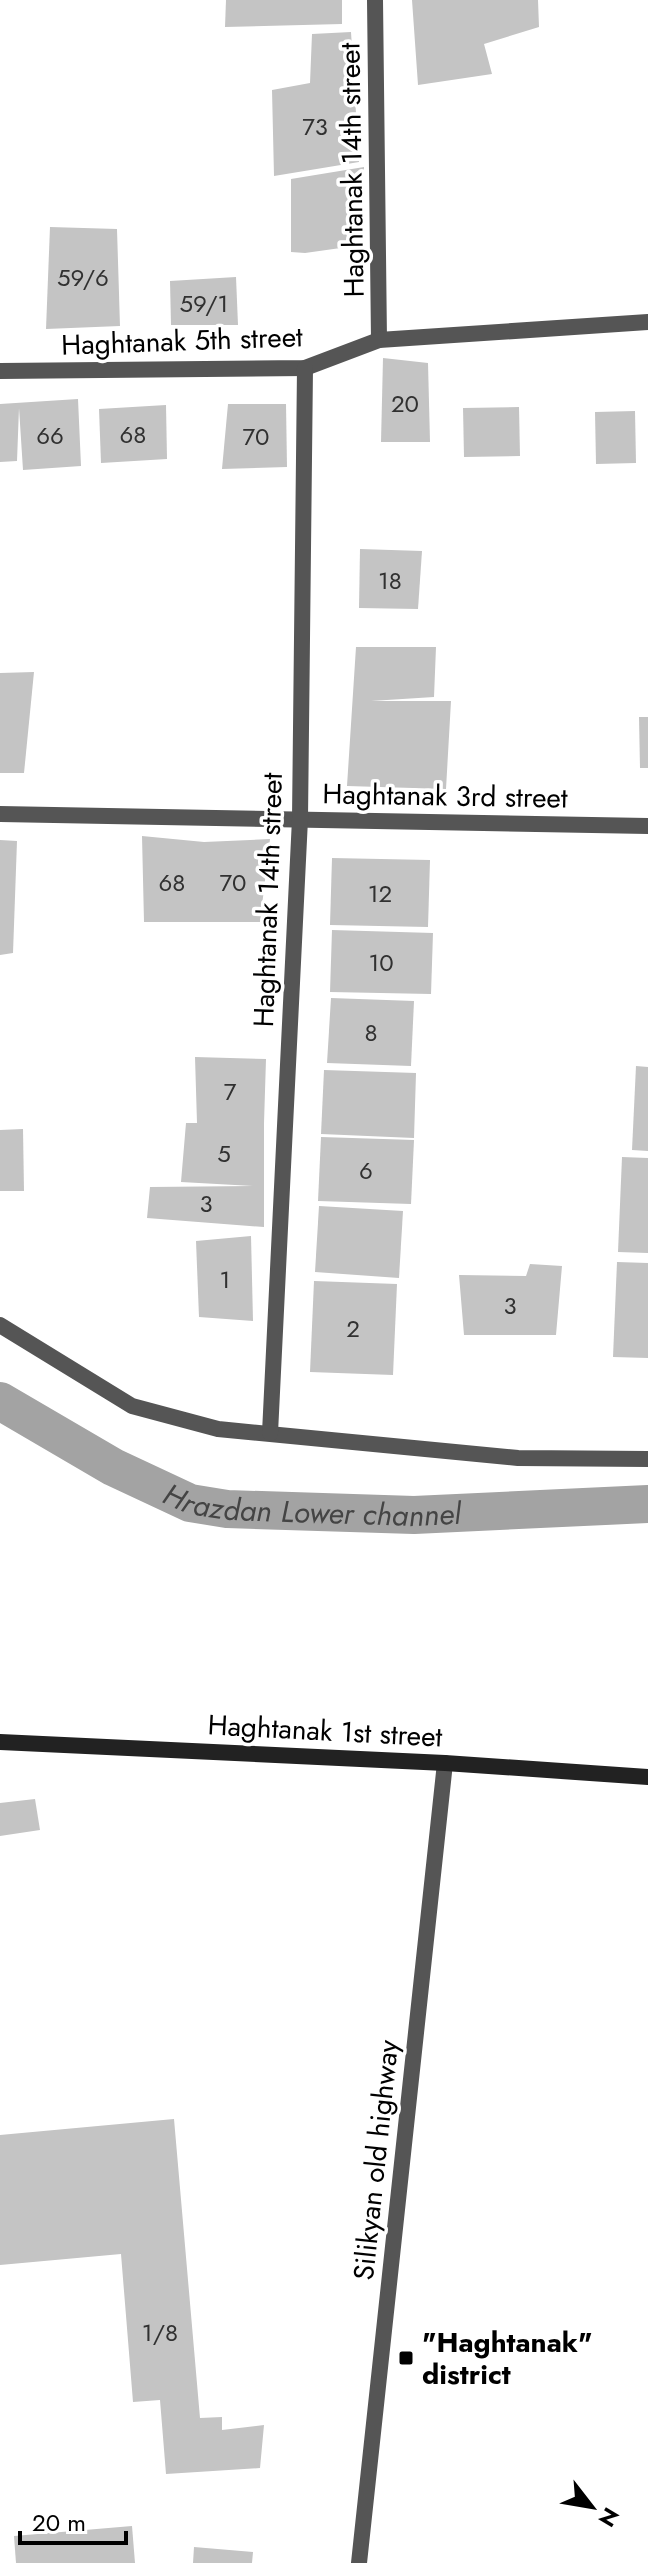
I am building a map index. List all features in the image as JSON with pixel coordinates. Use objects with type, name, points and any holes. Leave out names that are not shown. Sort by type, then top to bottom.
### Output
[{"type":"main road","name":"Haghtanak 1st street","points":[[0,1742],[445,1763],[648,1777]]},
{"type":"street","name":"Haghtanak 14th street","points":[[375,0],[379,340]]},
{"type":"street","name":"Haghtanak 5th street","points":[[0,371],[305,368],[379,340],[648,322]]},
{"type":"street","name":"Haghtanak 14th street","points":[[270,1433],[300,819],[305,368]]},
{"type":"street","name":"Haghtanak 3rd street","points":[[0,814],[648,826]]},
{"type":"street","points":[[0,1325],[132,1406],[218,1429],[518,1458],[648,1459]]},
{"type":"street","name":"Silikyan old highway","points":[[359,2563],[445,1763]]},
{"type":"building","points":[[226,0],[342,0],[342,24],[225,27]]},
{"type":"building","points":[[412,0],[538,0],[539,27],[484,44],[492,74],[418,85]]},
{"type":"building","points":[[351,32],[359,162],[274,176],[272,90],[310,83],[312,34]]},
{"type":"building","points":[[364,167],[362,245],[291,252],[291,179]]},
{"type":"building","points":[[50,227],[117,229],[120,326],[46,329]]},
{"type":"building","points":[[236,277],[238,325],[171,325],[170,281]]},
{"type":"building","points":[[383,358],[428,363],[430,442],[381,442]]},
{"type":"building","points":[[78,399],[81,466],[23,470],[19,408],[17,461],[0,462],[0,404]]},
{"type":"building","points":[[228,404],[286,404],[287,467],[222,469]]},
{"type":"building","points":[[166,405],[167,459],[101,463],[99,409]]},
{"type":"building","points":[[519,407],[520,456],[464,457],[463,408]]},
{"type":"building","points":[[635,411],[636,463],[596,464],[595,412]]},
{"type":"building","points":[[360,549],[422,551],[418,609],[359,608]]},
{"type":"building","points":[[356,647],[436,647],[434,697],[371,701],[451,701],[446,789],[347,786]]},
{"type":"building","points":[[34,672],[24,773],[0,773],[0,673]]},
{"type":"building","points":[[639,717],[648,717],[648,768],[640,768]]},
{"type":"building","points":[[142,836],[204,842],[270,839],[260,922],[144,922]]},
{"type":"building","points":[[0,840],[17,841],[13,953],[0,955]]},
{"type":"building","points":[[332,858],[430,860],[428,927],[330,925]]},
{"type":"building","points":[[332,930],[433,933],[431,994],[330,992]]},
{"type":"building","points":[[331,998],[414,1001],[411,1066],[327,1063]]},
{"type":"building","points":[[195,1057],[266,1059],[264,1227],[147,1218],[150,1187],[253,1186],[181,1182],[186,1123],[197,1123]]},
{"type":"building","points":[[636,1066],[648,1067],[648,1151],[632,1150]]},
{"type":"building","points":[[324,1070],[416,1073],[414,1138],[321,1134]]},
{"type":"building","points":[[23,1129],[24,1191],[0,1191],[0,1130]]},
{"type":"building","points":[[321,1137],[414,1140],[411,1204],[318,1201]]},
{"type":"building","points":[[622,1157],[648,1158],[648,1253],[618,1252]]},
{"type":"building","points":[[319,1206],[403,1211],[399,1278],[315,1272]]},
{"type":"building","points":[[251,1236],[253,1321],[199,1317],[196,1241]]},
{"type":"building","points":[[617,1262],[648,1263],[648,1358],[613,1357]]},
{"type":"building","points":[[530,1264],[562,1266],[556,1335],[464,1335],[459,1275],[526,1276]]},
{"type":"building","points":[[314,1281],[397,1284],[393,1375],[310,1372]]},
{"type":"building","points":[[35,1799],[40,1830],[0,1836],[0,1803]]},
{"type":"building","points":[[174,2119],[200,2418],[222,2417],[222,2430],[264,2425],[260,2468],[166,2474],[160,2400],[133,2402],[121,2254],[0,2265],[0,2135]]},
{"type":"building","points":[[132,2526],[135,2563],[16,2563],[14,2536]]},
{"type":"building","points":[[194,2547],[253,2552],[252,2563],[193,2563]]},
{"type":"waterway","name":"Hrazdan Lower channel","points":[[0,1401],[113,1467],[190,1503],[227,1509],[414,1515],[648,1504]]},
{"type":"place","name":"\"Haghtanak\" district","points":[[406,2358]]}]
